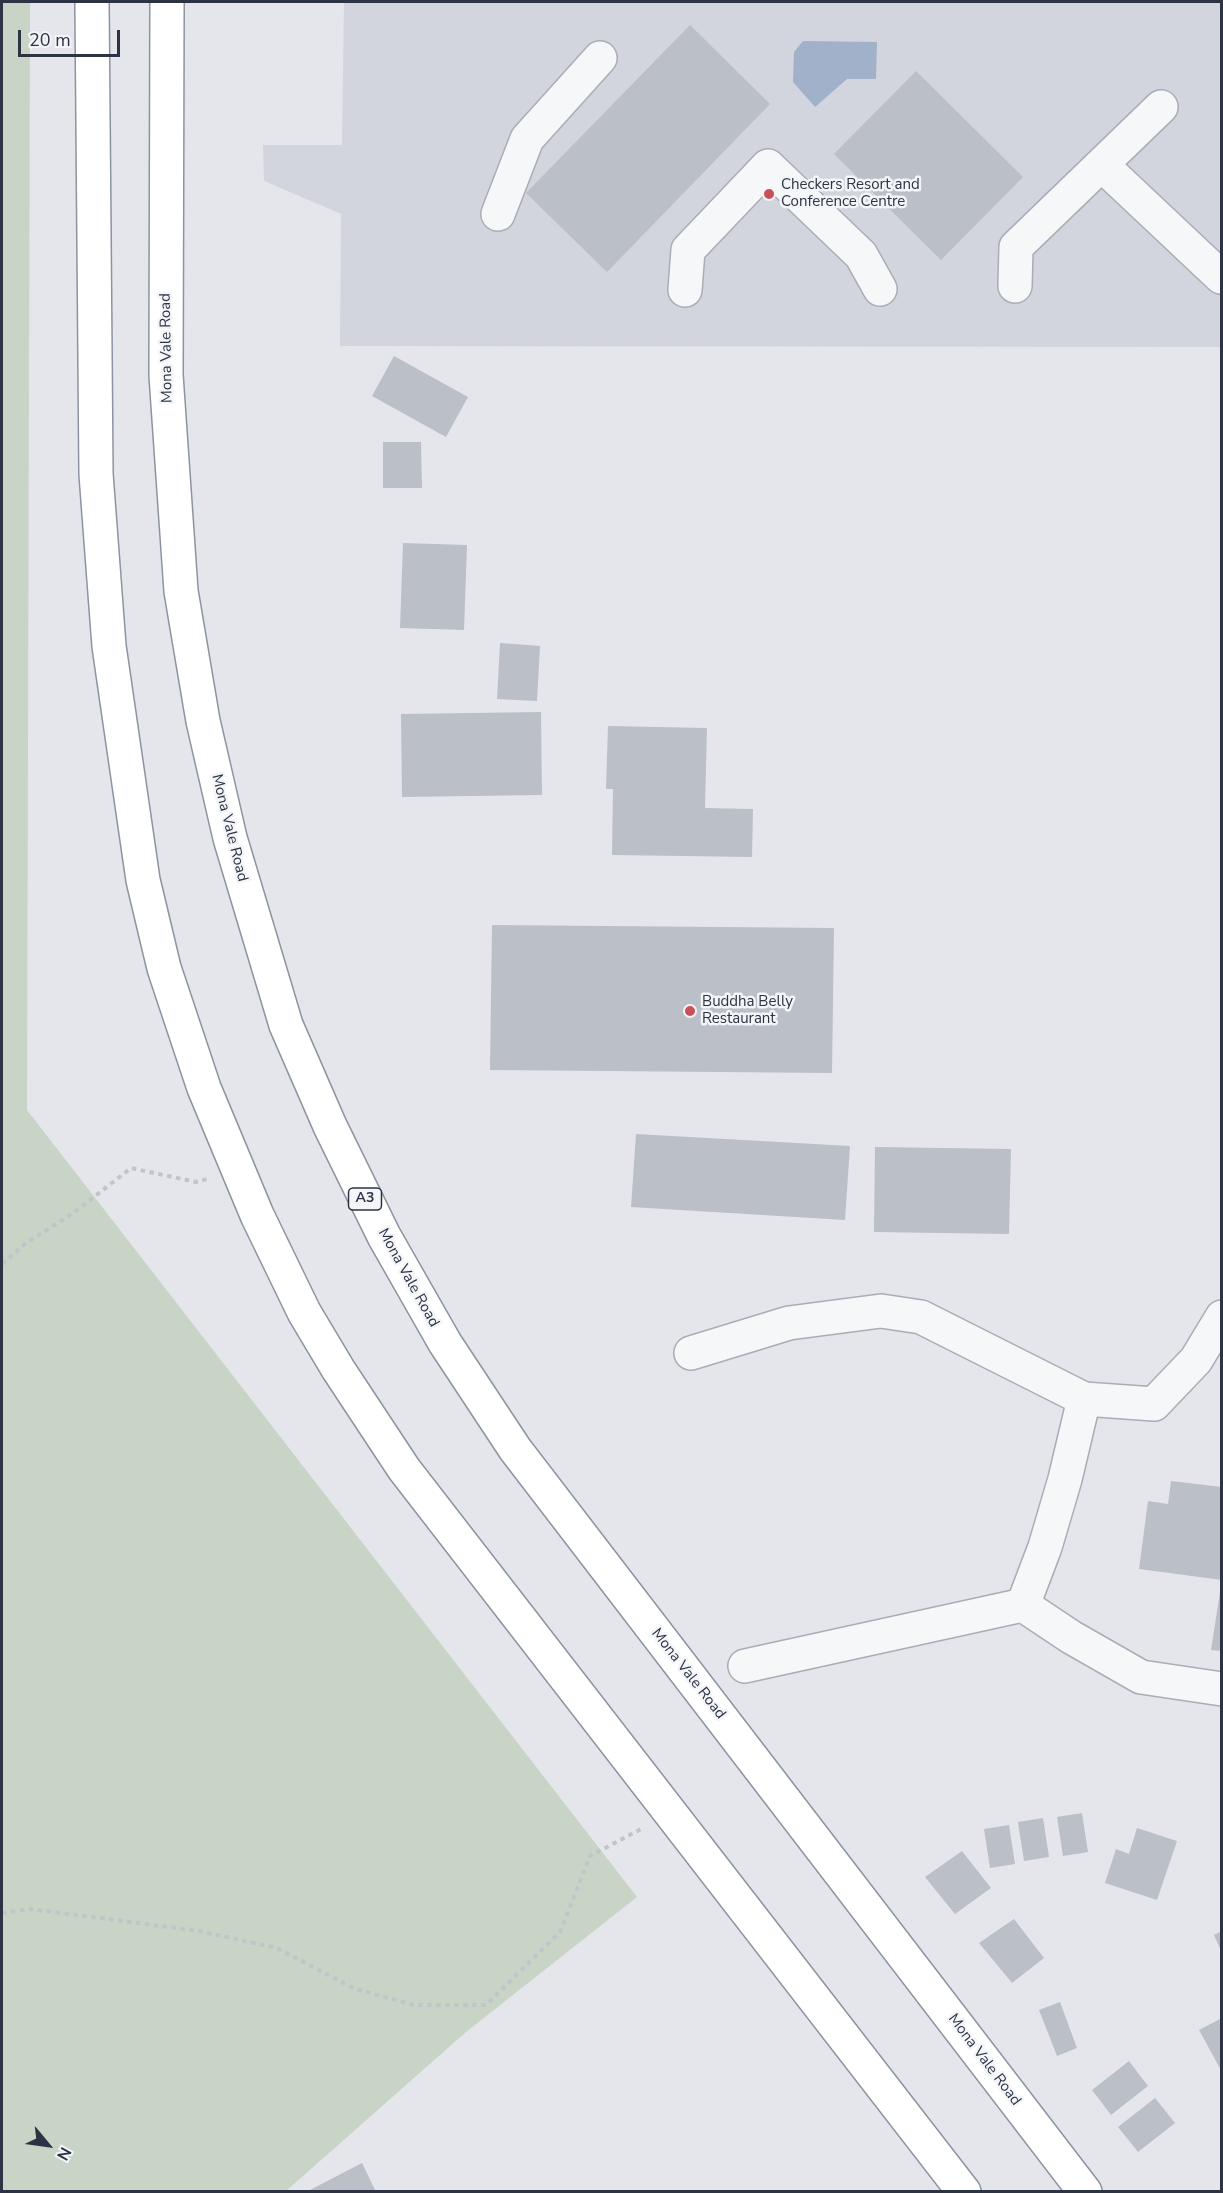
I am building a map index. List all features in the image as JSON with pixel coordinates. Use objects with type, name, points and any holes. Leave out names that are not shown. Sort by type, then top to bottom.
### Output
[{"type":"highway","points":[[92,2],[96,474],[109,646],[143,880],[164,968],[204,1088],[257,1215],[304,1312],[338,1369],[404,1469],[964,2192]]},
{"type":"highway","name":"Mona Vale Road","points":[[167,2],[166,375],[181,591],[203,721],[230,838],[291,1035],[330,1126],[384,1236],[445,1343],[515,1449],[1085,2192]]},
{"type":"lane","points":[[498,214],[527,139],[600,58]]},
{"type":"lane","points":[[1015,286],[1016,247],[1161,107]]},
{"type":"lane","points":[[1102,165],[1221,278]]},
{"type":"lane","points":[[685,290],[688,250],[768,166],[861,255],[880,289]]},
{"type":"lane","points":[[691,1353],[789,1323],[881,1311],[921,1317],[1084,1399],[1154,1404],[1196,1360],[1221,1317]]},
{"type":"lane","points":[[1023,1605],[1045,1547],[1065,1479],[1084,1399]]},
{"type":"lane","points":[[745,1666],[1023,1605],[1071,1637],[1140,1677],[1221,1689]]},
{"type":"path","points":[[2,1264],[26,1243],[72,1215],[130,1168],[196,1182],[238,1170]]},
{"type":"path","points":[[2,1913],[31,1909],[199,1931],[277,1948],[353,1988],[413,2005],[486,2005],[560,1932],[590,1856],[670,1813]]},
{"type":"shaded area","name":"Checkers Resort and Conference Centre","points":[[344,2],[1221,2],[1221,347],[340,346],[341,214],[264,181],[263,145],[342,145]]},
{"type":"green space","points":[[2,2],[30,2],[27,1110],[637,1897],[466,2032],[286,2191],[2,2191]]},
{"type":"water","points":[[803,41],[877,42],[876,79],[847,79],[815,107],[793,82],[794,52]]},
{"type":"building","points":[[690,25],[770,104],[607,272],[526,193]]},
{"type":"building","points":[[916,71],[1023,177],[941,260],[834,154]]},
{"type":"building","points":[[394,356],[468,397],[446,437],[372,396]]},
{"type":"building","points":[[383,442],[421,442],[422,488],[383,488]]},
{"type":"building","points":[[403,543],[467,545],[464,630],[400,628]]},
{"type":"building","points":[[500,643],[540,646],[537,701],[497,699]]},
{"type":"building","points":[[541,712],[542,795],[402,797],[401,714]]},
{"type":"building","points":[[608,726],[707,728],[705,808],[753,809],[752,857],[612,855],[613,789],[606,789]]},
{"type":"building","points":[[492,925],[834,928],[832,1073],[490,1070]]},
{"type":"building","points":[[636,1134],[850,1146],[845,1220],[631,1207]]},
{"type":"building","points":[[875,1147],[1011,1149],[1009,1234],[874,1232]]},
{"type":"building","points":[[1171,1481],[1222,1487],[1222,1580],[1139,1569],[1148,1501],[1168,1504]]},
{"type":"building","points":[[1220,1592],[1222,1592],[1222,1651],[1211,1650]]},
{"type":"building","points":[[1082,1813],[1088,1852],[1063,1856],[1057,1817]]},
{"type":"building","points":[[1043,1818],[1049,1857],[1024,1861],[1018,1822]]},
{"type":"building","points":[[1009,1825],[1015,1864],[990,1868],[984,1829]]},
{"type":"building","points":[[1137,1828],[1177,1841],[1157,1900],[1105,1883],[1116,1849],[1129,1854]]},
{"type":"building","points":[[962,1851],[991,1888],[955,1914],[925,1877]]},
{"type":"building","points":[[1014,1919],[1044,1958],[1012,1983],[979,1943]]},
{"type":"building","points":[[1222,1931],[1222,1953],[1214,1935]]},
{"type":"building","points":[[1060,2002],[1077,2048],[1057,2056],[1039,2010]]},
{"type":"building","points":[[1222,2018],[1222,2072],[1199,2030]]},
{"type":"building","points":[[1129,2061],[1148,2086],[1111,2115],[1092,2090]]},
{"type":"building","points":[[1155,2098],[1175,2123],[1138,2152],[1118,2127]]},
{"type":"building","points":[[362,2163],[376,2192],[306,2192]]},
{"type":"place","name":"Checkers Resort and Conference Centre","points":[[769,194]]},
{"type":"place","name":"Buddha Belly Restaurant","points":[[690,1011]]}]
